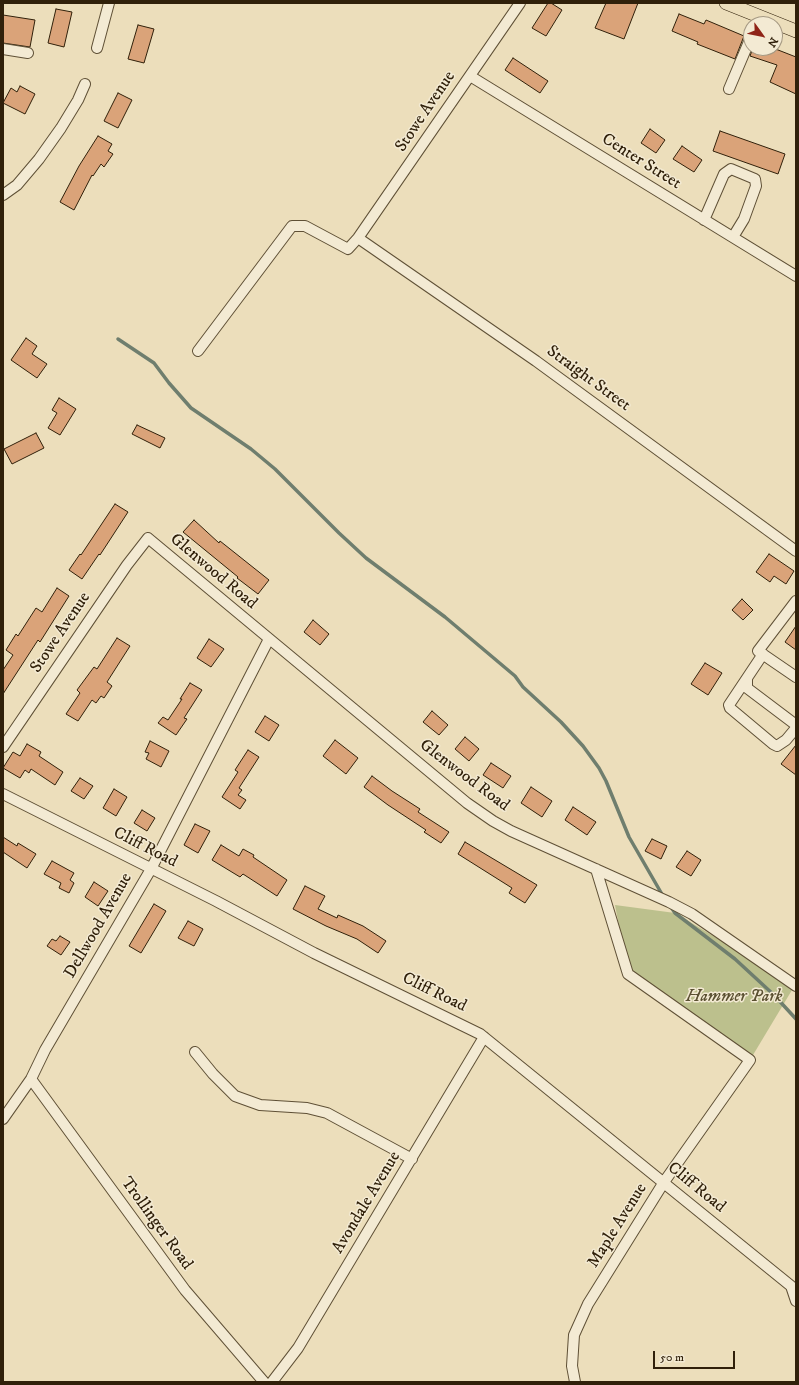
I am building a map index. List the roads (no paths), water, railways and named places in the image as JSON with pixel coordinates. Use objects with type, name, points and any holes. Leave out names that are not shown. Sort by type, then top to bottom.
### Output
[{"type":"main road","points":[[726,3],[750,16]]},
{"type":"main road","points":[[783,27],[796,31]]},
{"type":"street","points":[[97,48],[109,3]]},
{"type":"street","name":"Stowe Avenue","points":[[358,238],[520,3]]},
{"type":"street","points":[[3,49],[28,53]]},
{"type":"street","points":[[729,89],[743,56]]},
{"type":"street","name":"Center Street","points":[[470,76],[796,276]]},
{"type":"street","points":[[3,195],[16,184],[39,159],[65,122],[78,100],[85,84]]},
{"type":"street","points":[[704,220],[724,174],[730,169],[755,179],[756,186],[744,218],[733,238]]},
{"type":"street","points":[[198,351],[292,226],[305,226],[348,249],[358,238]]},
{"type":"street","name":"Straight Street","points":[[358,238],[536,361],[796,551]]},
{"type":"street","name":"Stowe Avenue","points":[[3,748],[123,571],[148,538]]},
{"type":"street","name":"Glenwood Road","points":[[148,538],[467,803],[493,821],[692,914],[796,986]]},
{"type":"street","points":[[796,600],[729,705],[730,708],[773,744],[778,746],[786,740],[796,728]]},
{"type":"street","name":"Dellwood Avenue","points":[[3,1119],[31,1079],[45,1050],[151,869],[269,639]]},
{"type":"street","points":[[761,653],[796,677]]},
{"type":"street","points":[[746,678],[747,688],[796,725]]},
{"type":"street","name":"Cliff Road","points":[[3,794],[484,1037],[664,1182],[793,1283],[796,1301]]},
{"type":"street","name":"Maple Avenue","points":[[575,1382],[572,1366],[574,1335],[588,1304],[664,1182],[750,1060],[628,974],[596,869]]},
{"type":"street","name":"Avondale Avenue","points":[[272,1382],[298,1348],[484,1037]]},
{"type":"street","points":[[196,1052],[213,1074],[235,1096],[260,1105],[308,1108],[327,1113],[412,1159]]},
{"type":"street","name":"Trollinger Road","points":[[31,1079],[185,1290],[264,1382]]},
{"type":"waterway","points":[[118,339],[154,363],[191,408],[251,449],[275,469],[366,558],[445,617],[515,676],[523,687],[561,722],[583,746],[599,768],[606,781],[629,837],[663,896]]},
{"type":"waterway","points":[[671,907],[675,913],[735,959],[774,995],[796,1019]]},
{"type":"park label","name":"Hammer Park","points":[[734,997]]}]
